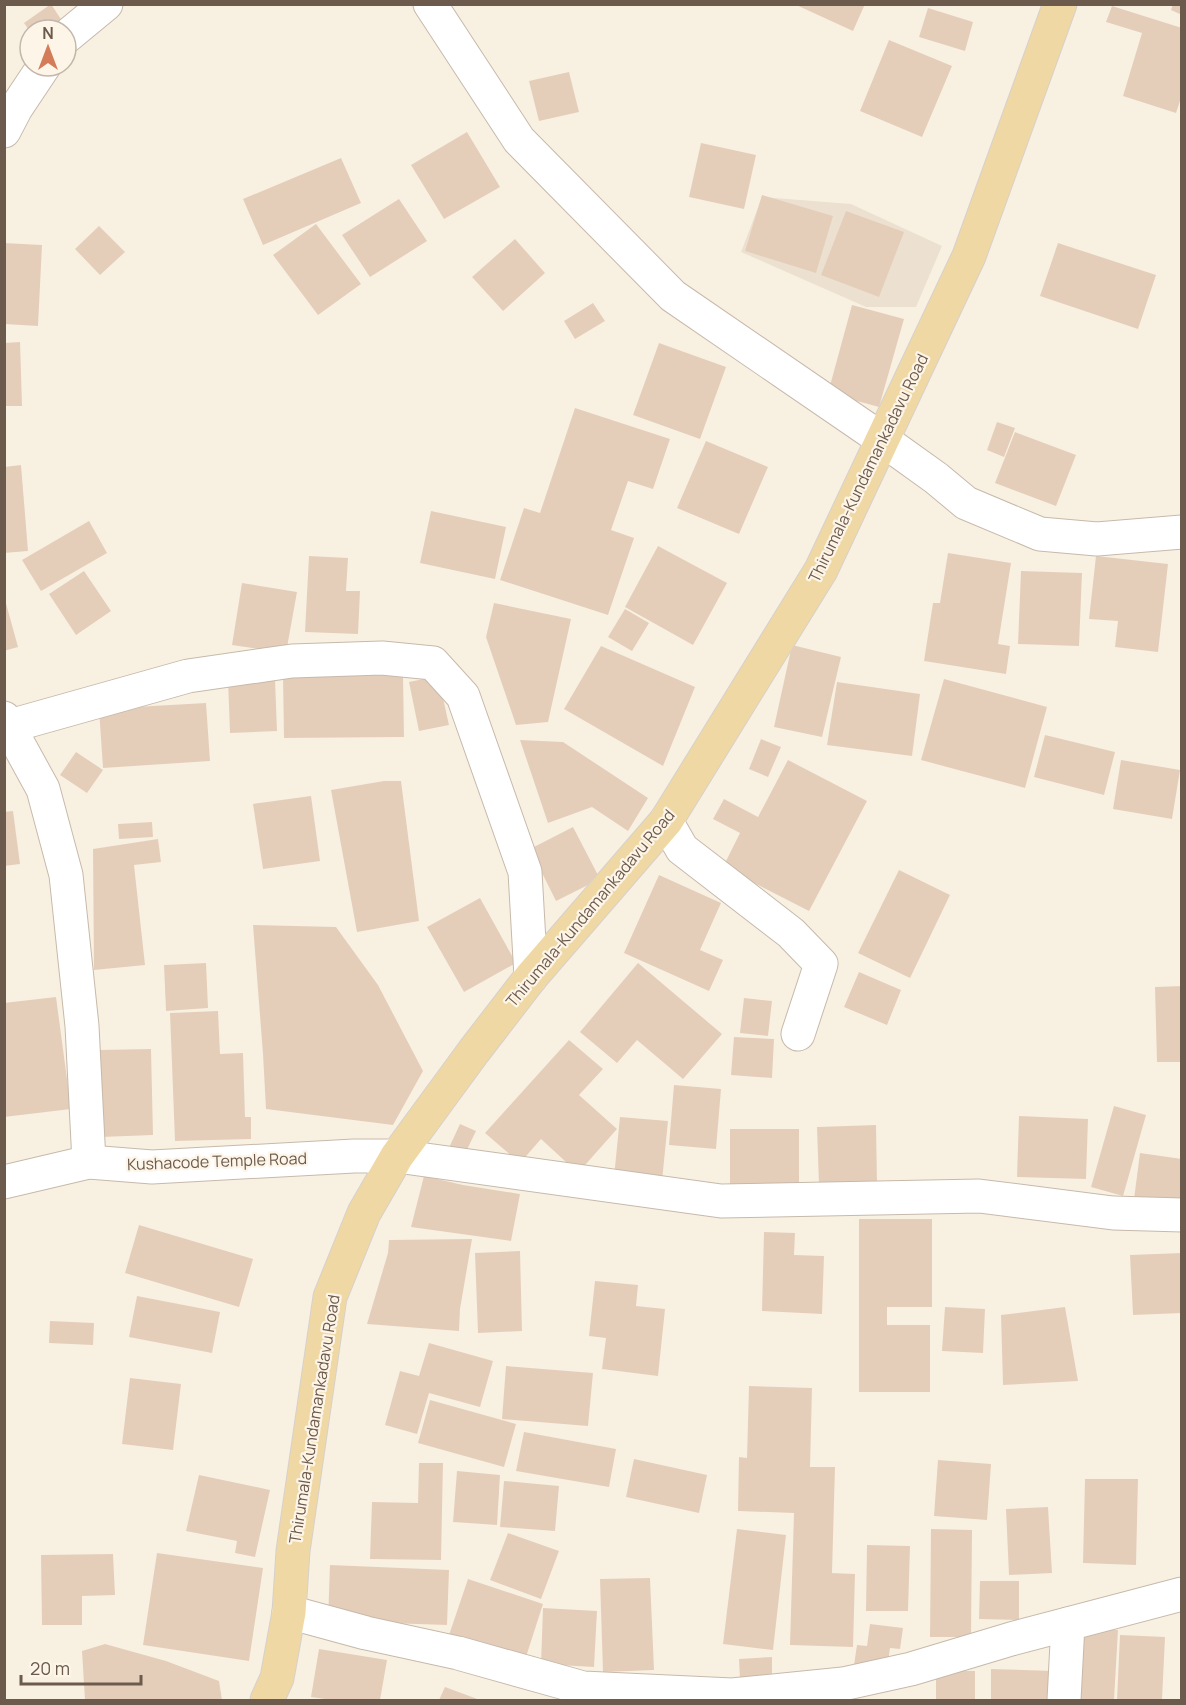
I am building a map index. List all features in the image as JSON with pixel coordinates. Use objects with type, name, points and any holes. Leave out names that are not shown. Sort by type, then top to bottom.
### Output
[{"type":"main road","name":"Thirumala-Kundamankadavu Road","points":[[267,1701],[277,1678],[289,1612],[293,1551],[330,1297],[364,1213],[397,1156],[531,977],[666,821],[821,570],[969,256],[1060,4]]},
{"type":"street","points":[[78,27],[106,4]]},
{"type":"street","points":[[430,4],[519,140],[673,296],[883,440],[966,503],[1040,534],[1097,539],[1182,532]]},
{"type":"street","points":[[4,131],[36,78]]},
{"type":"street","points":[[89,1162],[82,1026],[66,875],[43,789],[7,722],[188,676],[292,662],[382,658],[433,663],[463,696],[525,872],[531,977]]},
{"type":"street","points":[[666,821],[682,849],[791,933],[821,964],[798,1034]]},
{"type":"street","name":"Kushacode Temple Road","points":[[4,1182],[89,1162],[152,1167],[354,1156],[397,1156],[721,1201],[980,1196],[1113,1213],[1182,1215]]},
{"type":"street","points":[[289,1612],[366,1633],[459,1653],[583,1688],[732,1695],[841,1692],[911,1669],[1182,1594]]},
{"type":"street","points":[[1064,1701],[1068,1624]]},
{"type":"shaded area","points":[[762,197],[851,204],[942,246],[916,307],[866,307],[741,252]]},
{"type":"building","points":[[51,4],[60,18],[31,18]]},
{"type":"building","points":[[794,4],[865,4],[853,31]]},
{"type":"building","points":[[1173,4],[1182,4],[1182,15],[1171,10]]},
{"type":"building","points":[[1112,6],[1182,28],[1182,95],[1176,113],[1123,96],[1142,33],[1106,22]]},
{"type":"building","points":[[928,8],[973,22],[965,51],[919,37]]},
{"type":"building","points":[[889,40],[952,66],[922,137],[860,111]]},
{"type":"building","points":[[569,72],[579,112],[539,121],[529,81]]},
{"type":"building","points":[[467,132],[500,187],[444,219],[411,165]]},
{"type":"building","points":[[701,143],[756,155],[744,209],[689,197]]},
{"type":"building","points":[[341,158],[361,203],[263,245],[243,199]]},
{"type":"building","points":[[762,195],[833,216],[816,273],[745,251]]},
{"type":"building","points":[[399,199],[427,241],[370,277],[342,235]]},
{"type":"building","points":[[846,211],[904,232],[879,297],[821,275]]},
{"type":"building","points":[[316,224],[361,284],[318,315],[273,255]]},
{"type":"building","points":[[99,226],[125,252],[100,275],[75,249]]},
{"type":"building","points":[[515,239],[545,273],[503,311],[472,277]]},
{"type":"building","points":[[4,243],[42,245],[38,326],[4,324]]},
{"type":"building","points":[[1058,243],[1156,275],[1138,329],[1040,296]]},
{"type":"building","points":[[593,303],[605,321],[575,339],[564,321]]},
{"type":"building","points":[[852,305],[904,319],[879,407],[828,393]]},
{"type":"building","points":[[20,342],[22,406],[4,406],[4,343]]},
{"type":"building","points":[[659,343],[726,367],[700,439],[633,415]]},
{"type":"building","points":[[575,408],[670,439],[653,489],[628,481],[611,530],[634,538],[608,615],[500,580],[524,508],[540,513]]},
{"type":"building","points":[[997,422],[1015,428],[1004,457],[987,450]]},
{"type":"building","points":[[1015,432],[1076,455],[1056,506],[995,483]]},
{"type":"building","points":[[706,441],[768,467],[739,534],[677,508]]},
{"type":"building","points":[[21,465],[28,551],[4,553],[4,467]]},
{"type":"building","points":[[431,511],[506,527],[495,579],[420,563]]},
{"type":"building","points":[[89,521],[107,553],[41,591],[22,560]]},
{"type":"building","points":[[658,546],[727,583],[693,645],[625,607]]},
{"type":"building","points":[[948,553],[1011,563],[998,644],[1010,646],[1006,674],[924,661],[933,603],[940,603]]},
{"type":"building","points":[[309,556],[348,558],[346,591],[360,591],[358,634],[305,632]]},
{"type":"building","points":[[1096,556],[1168,564],[1158,652],[1115,647],[1118,621],[1089,619]]},
{"type":"building","points":[[84,571],[111,611],[76,635],[49,594]]},
{"type":"building","points":[[1021,571],[1082,573],[1079,646],[1018,644]]},
{"type":"building","points":[[242,583],[297,592],[286,653],[232,645]]},
{"type":"building","points":[[4,596],[18,647],[4,651]]},
{"type":"building","points":[[494,603],[571,619],[548,722],[516,725],[486,637]]},
{"type":"building","points":[[625,609],[649,623],[632,651],[608,637]]},
{"type":"building","points":[[792,645],[841,657],[822,737],[774,727]]},
{"type":"building","points":[[601,646],[695,687],[663,766],[564,709]]},
{"type":"building","points":[[403,675],[404,737],[284,738],[283,676]]},
{"type":"building","points":[[438,676],[449,725],[419,731],[409,682]]},
{"type":"building","points":[[275,679],[277,731],[230,733],[228,680]]},
{"type":"building","points":[[944,679],[1047,707],[1025,788],[921,760]]},
{"type":"building","points":[[837,682],[920,694],[912,756],[827,745]]},
{"type":"building","points":[[206,703],[210,761],[103,768],[99,709]]},
{"type":"building","points":[[1045,735],[1115,752],[1104,795],[1034,777]]},
{"type":"building","points":[[761,739],[781,747],[768,777],[749,769]]},
{"type":"building","points":[[520,740],[563,742],[648,798],[628,831],[592,807],[548,823]]},
{"type":"building","points":[[76,752],[103,770],[87,793],[60,775]]},
{"type":"building","points":[[788,760],[867,801],[809,911],[723,867],[740,833],[713,819],[724,799],[758,817]]},
{"type":"building","points":[[1121,760],[1180,770],[1172,819],[1113,809]]},
{"type":"building","points":[[384,781],[401,781],[419,921],[357,932],[331,790]]},
{"type":"building","points":[[311,796],[320,861],[263,869],[253,804]]},
{"type":"building","points":[[13,811],[20,864],[4,866],[4,812]]},
{"type":"building","points":[[152,822],[153,837],[119,839],[118,824]]},
{"type":"building","points":[[573,827],[600,879],[556,901],[530,849]]},
{"type":"building","points":[[158,839],[161,862],[134,865],[145,965],[94,970],[93,849]]},
{"type":"building","points":[[899,870],[950,895],[910,978],[858,953]]},
{"type":"building","points":[[659,875],[721,903],[700,950],[723,960],[709,991],[624,953]]},
{"type":"building","points":[[480,898],[516,963],[464,992],[427,927]]},
{"type":"building","points":[[253,925],[336,927],[378,985],[423,1071],[393,1125],[266,1109]]},
{"type":"building","points":[[206,963],[208,1008],[166,1011],[164,965]]},
{"type":"building","points":[[638,963],[722,1034],[683,1079],[637,1040],[617,1063],[580,1032]]},
{"type":"building","points":[[859,972],[901,990],[887,1025],[844,1007]]},
{"type":"building","points":[[1182,986],[1182,1062],[1157,1062],[1155,987]]},
{"type":"building","points":[[56,997],[71,1109],[4,1117],[4,1003]]},
{"type":"building","points":[[744,998],[772,1001],[768,1036],[740,1033]]},
{"type":"building","points":[[218,1011],[220,1054],[243,1053],[245,1117],[251,1117],[251,1139],[175,1141],[170,1013]]},
{"type":"building","points":[[734,1037],[774,1039],[772,1078],[731,1075]]},
{"type":"building","points":[[569,1040],[603,1069],[579,1095],[617,1129],[578,1173],[541,1139],[520,1163],[485,1133]]},
{"type":"building","points":[[151,1049],[153,1135],[101,1137],[99,1050]]},
{"type":"building","points":[[674,1085],[721,1089],[716,1149],[669,1145]]},
{"type":"building","points":[[1114,1106],[1146,1115],[1123,1196],[1091,1187]]},
{"type":"building","points":[[1019,1116],[1088,1119],[1086,1179],[1017,1177]]},
{"type":"building","points":[[620,1117],[668,1121],[662,1181],[614,1177]]},
{"type":"building","points":[[460,1124],[476,1131],[462,1160],[447,1152]]},
{"type":"building","points":[[876,1125],[877,1183],[819,1185],[817,1127]]},
{"type":"building","points":[[730,1129],[799,1129],[799,1186],[730,1186]]},
{"type":"building","points":[[1140,1153],[1182,1159],[1182,1205],[1134,1199]]},
{"type":"building","points":[[424,1176],[520,1194],[511,1241],[411,1227]]},
{"type":"building","points":[[859,1219],[932,1219],[932,1307],[887,1307],[887,1325],[930,1325],[930,1392],[859,1392]]},
{"type":"building","points":[[139,1225],[253,1259],[239,1307],[125,1273]]},
{"type":"building","points":[[764,1232],[795,1233],[794,1255],[824,1256],[822,1314],[762,1311]]},
{"type":"building","points":[[472,1239],[460,1309],[459,1331],[367,1324],[388,1253],[389,1240]]},
{"type":"building","points":[[520,1251],[522,1331],[478,1333],[475,1253]]},
{"type":"building","points":[[1182,1253],[1182,1313],[1133,1315],[1130,1255]]},
{"type":"building","points":[[595,1281],[638,1285],[636,1306],[665,1309],[658,1376],[602,1369],[606,1338],[589,1336]]},
{"type":"building","points":[[137,1296],[220,1312],[212,1353],[129,1337]]},
{"type":"building","points":[[945,1307],[985,1309],[983,1353],[942,1351]]},
{"type":"building","points":[[1065,1307],[1078,1381],[1003,1385],[1001,1315]]},
{"type":"building","points":[[50,1321],[94,1323],[93,1345],[49,1343]]},
{"type":"building","points":[[429,1343],[493,1361],[480,1407],[429,1393],[417,1434],[385,1425],[400,1371],[419,1376]]},
{"type":"building","points":[[506,1366],[593,1373],[588,1426],[502,1419]]},
{"type":"building","points":[[130,1378],[181,1384],[173,1450],[122,1444]]},
{"type":"building","points":[[749,1386],[812,1388],[810,1467],[835,1467],[832,1573],[855,1574],[853,1647],[790,1645],[794,1513],[738,1511],[739,1457],[747,1458]]},
{"type":"building","points":[[430,1400],[516,1424],[504,1467],[418,1443]]},
{"type":"building","points":[[524,1432],[616,1449],[609,1487],[516,1471]]},
{"type":"building","points":[[634,1459],[707,1475],[699,1513],[626,1497]]},
{"type":"building","points":[[938,1460],[991,1464],[987,1520],[934,1516]]},
{"type":"building","points":[[419,1463],[443,1463],[441,1560],[370,1559],[372,1502],[418,1503]]},
{"type":"building","points":[[457,1471],[500,1475],[497,1525],[453,1522]]},
{"type":"building","points":[[199,1475],[270,1490],[255,1557],[235,1553],[237,1541],[186,1531]]},
{"type":"building","points":[[1085,1479],[1138,1479],[1136,1565],[1083,1563]]},
{"type":"building","points":[[504,1481],[559,1486],[555,1531],[500,1527]]},
{"type":"building","points":[[1048,1507],[1052,1573],[1009,1575],[1006,1509]]},
{"type":"building","points":[[737,1529],[786,1535],[773,1650],[723,1644]]},
{"type":"building","points":[[931,1529],[972,1530],[971,1637],[930,1637]]},
{"type":"building","points":[[508,1533],[559,1551],[541,1599],[490,1580]]},
{"type":"building","points":[[867,1545],[910,1546],[908,1611],[866,1611]]},
{"type":"building","points":[[157,1553],[263,1568],[249,1661],[143,1645]]},
{"type":"building","points":[[113,1554],[115,1595],[82,1596],[82,1625],[42,1625],[41,1555]]},
{"type":"building","points":[[330,1565],[449,1570],[447,1625],[328,1621]]},
{"type":"building","points":[[650,1578],[654,1670],[603,1672],[600,1579]]},
{"type":"building","points":[[468,1579],[543,1604],[525,1660],[449,1635]]},
{"type":"building","points":[[980,1581],[1019,1581],[1019,1620],[979,1619]]},
{"type":"building","points":[[543,1608],[597,1611],[594,1667],[541,1664]]},
{"type":"building","points":[[870,1624],[903,1628],[900,1649],[890,1648],[887,1669],[854,1665],[857,1645],[867,1646]]},
{"type":"building","points":[[1073,1628],[1118,1630],[1114,1700],[1070,1700]]},
{"type":"building","points":[[1120,1635],[1165,1637],[1162,1700],[1117,1700]]},
{"type":"building","points":[[105,1644],[166,1661],[219,1681],[222,1700],[85,1700],[82,1651]]},
{"type":"building","points":[[319,1649],[387,1660],[380,1700],[332,1700],[311,1697]]},
{"type":"building","points":[[772,1657],[772,1679],[740,1680],[739,1659]]},
{"type":"building","points":[[991,1669],[1054,1671],[1053,1700],[991,1700]]},
{"type":"building","points":[[936,1671],[975,1671],[975,1700],[936,1700]]},
{"type":"building","points":[[445,1687],[480,1700],[439,1700]]}]
